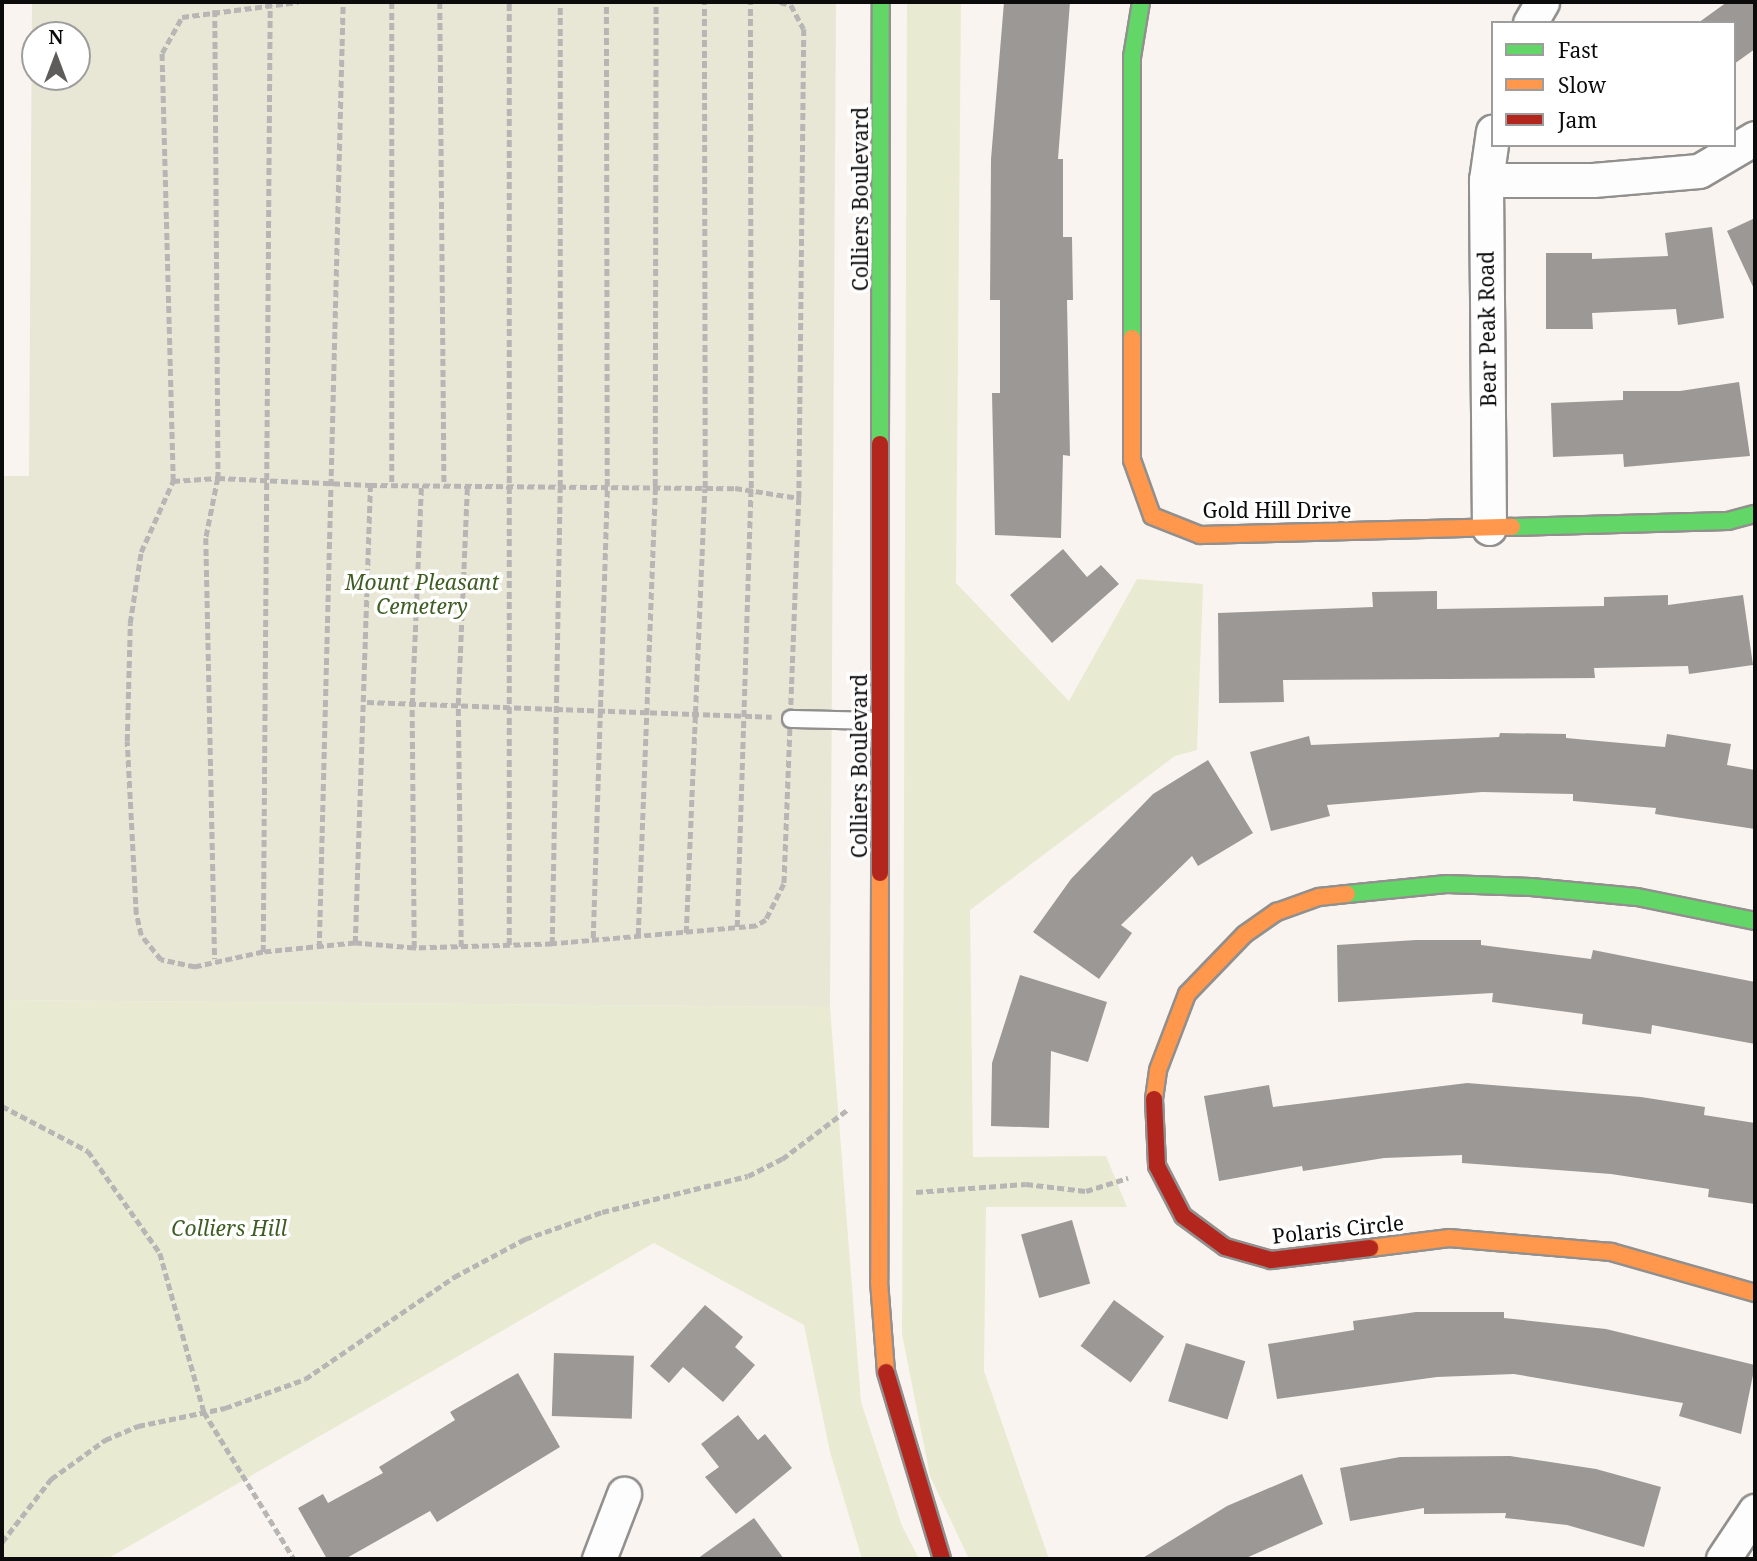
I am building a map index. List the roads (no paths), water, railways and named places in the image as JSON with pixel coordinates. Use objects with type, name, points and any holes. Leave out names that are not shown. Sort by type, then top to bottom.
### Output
[{"type":"street","name":"Colliers Boulevard","points":[[881,2],[881,1338],[897,1428],[927,1525],[942,1559]]},
{"type":"street","name":"Gold Hill Drive","points":[[1141,2],[1132,57],[1132,460],[1152,516],[1200,535],[1728,521],[1755,514]]},
{"type":"street","points":[[1531,21],[1542,2]]},
{"type":"street","points":[[1486,180],[1593,180],[1699,170],[1755,138]]},
{"type":"street","name":"Bear Peak Road","points":[[1489,528],[1486,180],[1491,145]]},
{"type":"street","name":"Polaris Circle","points":[[1755,921],[1637,897],[1447,884],[1365,889],[1277,912],[1215,960],[1187,994],[1158,1070],[1153,1111],[1157,1166],[1183,1216],[1225,1247],[1271,1260],[1448,1238],[1611,1252],[1755,1293]]},
{"type":"street","points":[[599,1559],[624,1494]]},
{"type":"street","points":[[1723,1559],[1755,1511]]},
{"type":"street","name":"Colliers Boulevard","points":[[927,1525],[949,1559]]},
{"type":"lane","points":[[792,719],[880,721]]},
{"type":"park label","name":"Mount Pleasant Cemetery","points":[[422,594]]},
{"type":"park label","name":"Colliers Hill","points":[[229,1228]]}]
